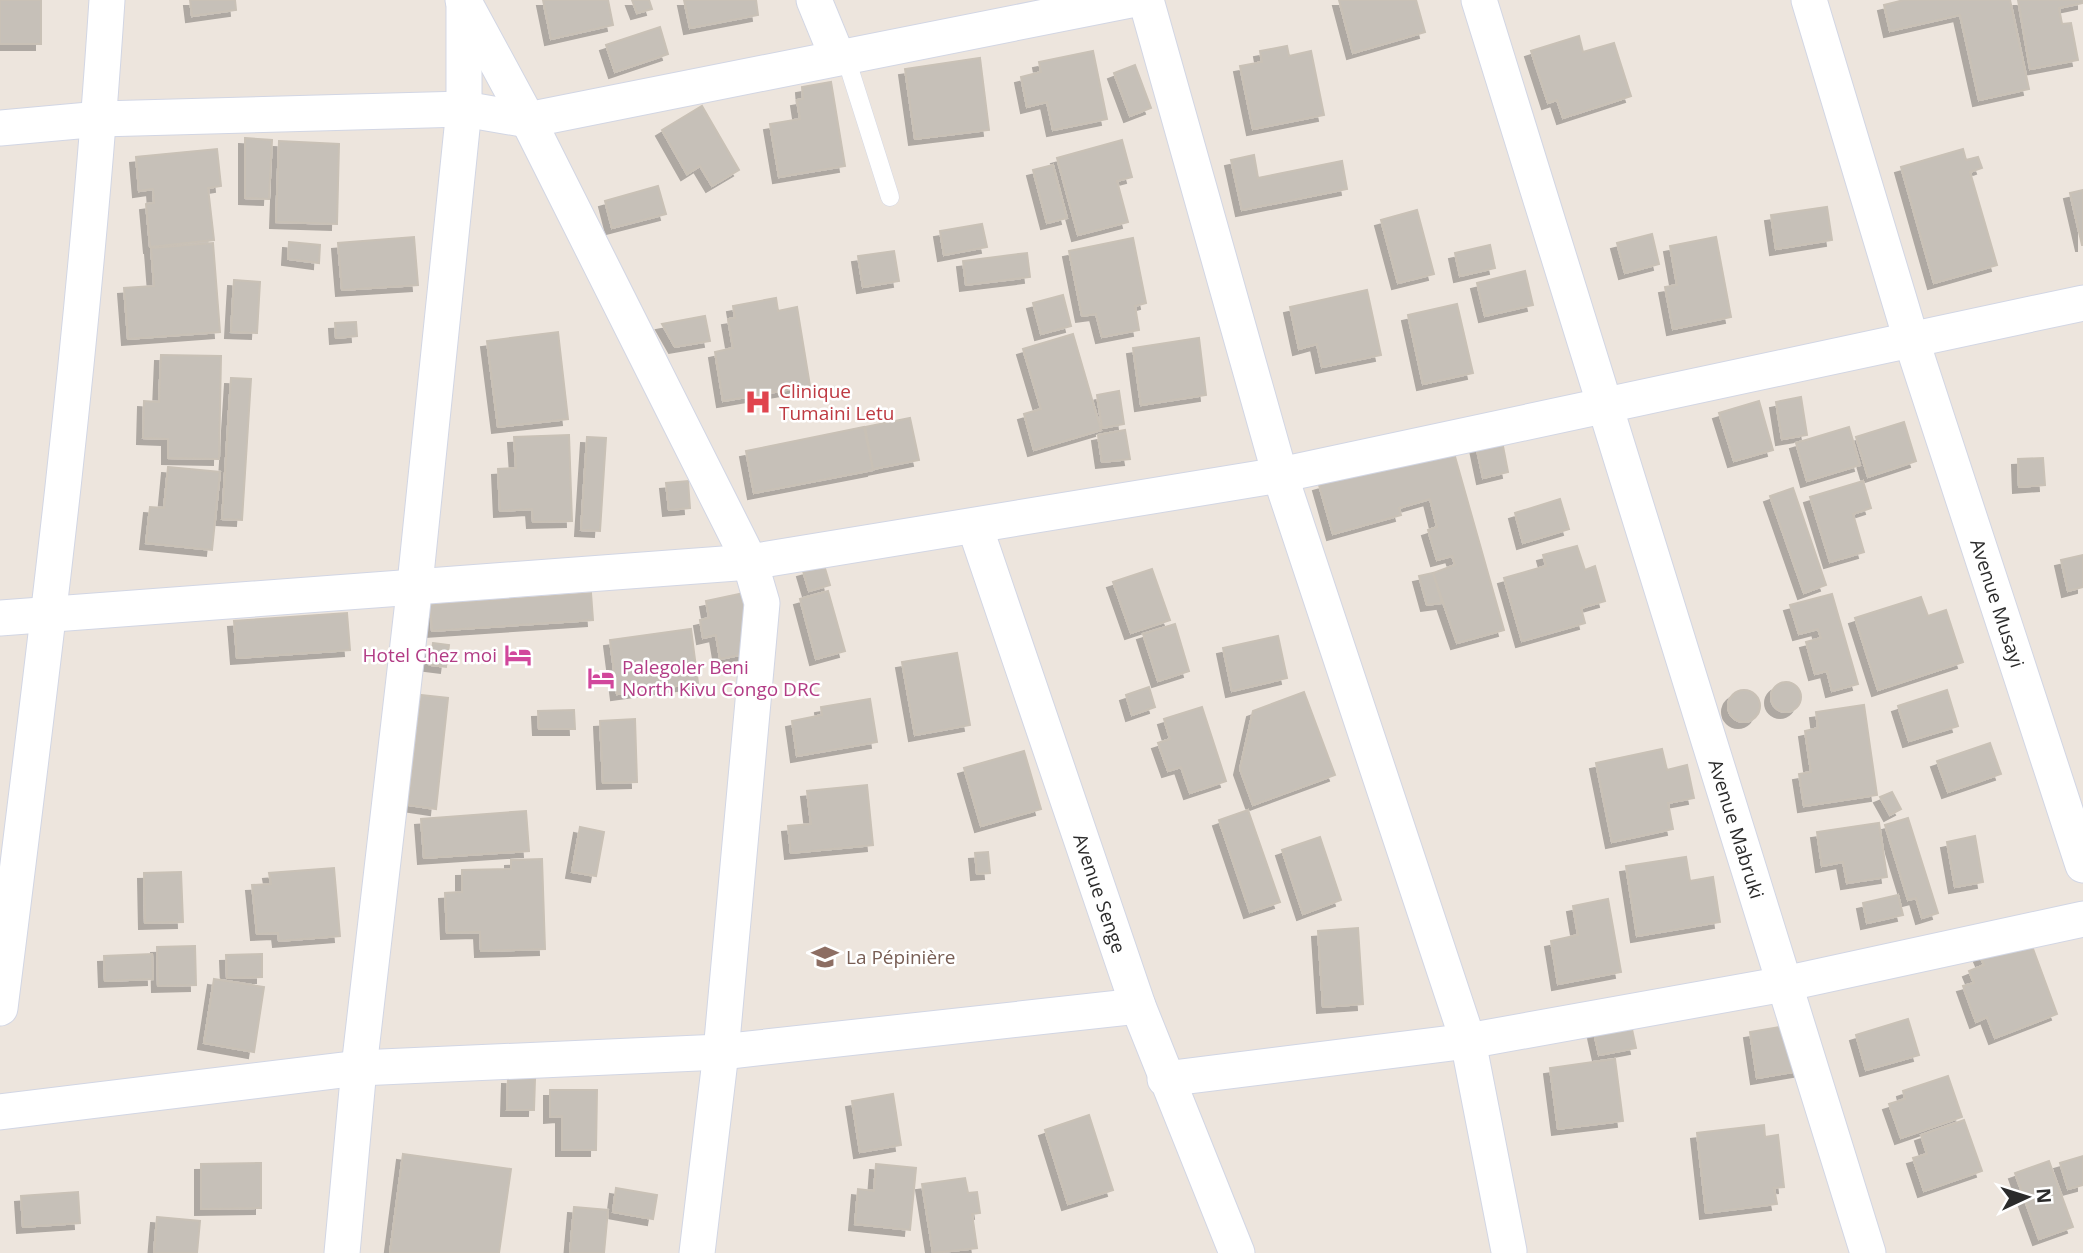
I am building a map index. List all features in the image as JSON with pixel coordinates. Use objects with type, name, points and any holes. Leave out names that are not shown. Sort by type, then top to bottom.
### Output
[{"type":"street","points":[[0,1008],[50,614],[100,119],[107,0]]},
{"type":"street","points":[[342,1253],[359,1068],[415,584],[464,109],[463,0]]},
{"type":"street","points":[[463,0],[528,120],[750,562],[762,603],[721,1052],[697,1253]]},
{"type":"street","points":[[814,0],[841,56]]},
{"type":"street","points":[[0,128],[100,119],[464,109],[528,120],[1130,0]]},
{"type":"street","points":[[1146,0],[1280,475],[1468,1041],[1509,1251]]},
{"type":"street","name":"Avenue Mabruki","points":[[1479,0],[1868,1253]]},
{"type":"street","name":"Avenue Musayi","points":[[1809,0],[1911,339],[2083,865]]},
{"type":"street","points":[[0,618],[415,584],[750,562],[1280,475],[2083,303]]},
{"type":"street","name":"Avenue Senge","points":[[975,527],[1138,1006],[1237,1253]]},
{"type":"street","points":[[1165,1079],[1468,1041],[1784,984],[2083,919]]},
{"type":"street","points":[[0,1112],[359,1068],[721,1052],[1138,1006]]},
{"type":"lane","points":[[841,56],[890,197]]},
{"type":"building","points":[[0,0],[41,0],[41,44],[0,44]]},
{"type":"building","points":[[190,0],[235,0],[236,10],[192,16]]},
{"type":"building","points":[[543,0],[608,0],[613,25],[551,39]]},
{"type":"building","points":[[632,0],[649,0],[652,9],[637,13]]},
{"type":"building","points":[[684,0],[756,0],[758,15],[690,28]]},
{"type":"building","points":[[1339,0],[1416,0],[1425,32],[1353,53]]},
{"type":"building","points":[[1904,0],[2010,0],[2029,89],[1979,100],[1960,15],[1890,31],[1884,5]]},
{"type":"building","points":[[2018,0],[2083,0],[2083,3],[2059,8],[2062,24],[2071,23],[2078,60],[2030,69]]},
{"type":"building","points":[[660,27],[668,54],[615,72],[606,45]]},
{"type":"building","points":[[1579,36],[1583,52],[1614,43],[1631,96],[1563,118],[1557,100],[1548,103],[1531,51]]},
{"type":"building","points":[[1287,46],[1289,56],[1311,51],[1324,115],[1253,129],[1240,66],[1262,62],[1260,51]]},
{"type":"building","points":[[1093,51],[1107,119],[1053,130],[1047,102],[1027,107],[1021,77],[1041,72],[1039,62]]},
{"type":"building","points":[[980,58],[989,130],[915,139],[905,69]]},
{"type":"building","points":[[1135,65],[1151,108],[1130,116],[1114,73]]},
{"type":"building","points":[[831,82],[845,166],[779,177],[770,124],[800,119],[797,100],[803,99],[802,87]]},
{"type":"building","points":[[702,106],[739,170],[712,186],[700,166],[687,174],[662,130]]},
{"type":"building","points":[[245,138],[272,140],[269,199],[245,198]]},
{"type":"building","points":[[1122,140],[1132,177],[1117,181],[1128,222],[1078,235],[1057,158]]},
{"type":"building","points":[[279,141],[339,144],[337,224],[276,222]]},
{"type":"building","points":[[217,149],[221,186],[208,188],[214,240],[150,247],[146,204],[154,203],[153,189],[139,191],[136,157]]},
{"type":"building","points":[[1963,149],[1966,160],[1978,157],[1982,168],[1970,172],[1997,265],[1934,283],[1901,167]]},
{"type":"building","points":[[1254,155],[1258,178],[1342,161],[1347,189],[1242,210],[1231,160]]},
{"type":"building","points":[[1053,165],[1067,218],[1047,223],[1033,170]]},
{"type":"building","points":[[658,186],[666,214],[612,228],[605,201]]},
{"type":"building","points":[[2083,190],[2083,245],[2082,245],[2070,193]]},
{"type":"building","points":[[1827,207],[1832,240],[1776,249],[1771,215]]},
{"type":"building","points":[[1417,210],[1434,274],[1398,283],[1381,220]]},
{"type":"building","points":[[982,224],[987,247],[944,255],[940,231]]},
{"type":"building","points":[[1652,234],[1659,264],[1625,273],[1617,243]]},
{"type":"building","points":[[414,237],[418,285],[342,290],[338,243]]},
{"type":"building","points":[[1716,237],[1731,317],[1673,329],[1665,287],[1677,285],[1670,246]]},
{"type":"building","points":[[1133,238],[1146,303],[1135,306],[1139,330],[1102,337],[1096,314],[1082,316],[1069,251]]},
{"type":"building","points":[[289,242],[320,245],[319,263],[288,259]]},
{"type":"building","points":[[213,243],[220,332],[128,339],[124,288],[154,286],[151,248]]},
{"type":"building","points":[[1490,245],[1495,268],[1460,276],[1455,253]]},
{"type":"building","points":[[894,251],[899,281],[863,287],[858,256]]},
{"type":"building","points":[[1027,253],[1030,277],[966,285],[963,261]]},
{"type":"building","points":[[1525,271],[1533,305],[1485,316],[1477,283]]},
{"type":"building","points":[[234,280],[260,282],[257,333],[231,332]]},
{"type":"building","points":[[1367,290],[1381,355],[1322,367],[1317,344],[1299,349],[1290,307]]},
{"type":"building","points":[[1063,295],[1071,326],[1041,334],[1033,303]]},
{"type":"building","points":[[776,298],[778,311],[797,307],[810,386],[723,401],[715,352],[733,348],[728,319],[735,318],[733,306]]},
{"type":"building","points":[[1457,304],[1473,373],[1423,384],[1408,315]]},
{"type":"building","points":[[705,316],[710,341],[675,347],[662,324]]},
{"type":"building","points":[[356,322],[357,336],[336,338],[335,323]]},
{"type":"building","points":[[558,332],[568,419],[498,427],[487,341]]},
{"type":"building","points":[[1073,334],[1101,430],[1034,450],[1024,414],[1041,409],[1023,349]]},
{"type":"building","points":[[1199,338],[1206,395],[1141,405],[1133,348]]},
{"type":"building","points":[[161,355],[221,356],[219,459],[168,458],[168,439],[143,438],[144,401],[159,402]]},
{"type":"building","points":[[231,378],[251,379],[242,520],[222,519]]},
{"type":"building","points":[[1119,391],[1124,424],[1102,428],[1097,395]]},
{"type":"building","points":[[1801,397],[1807,435],[1782,439],[1776,402]]},
{"type":"building","points":[[1759,401],[1773,450],[1734,461],[1719,413]]},
{"type":"building","points":[[910,418],[919,460],[873,469],[865,427]]},
{"type":"building","points":[[1904,422],[1916,461],[1868,477],[1856,437]]},
{"type":"building","points":[[864,427],[873,470],[754,493],[746,451]]},
{"type":"building","points":[[1849,427],[1860,465],[1807,481],[1796,443]]},
{"type":"building","points":[[1125,430],[1130,459],[1102,462],[1098,435]]},
{"type":"building","points":[[569,435],[572,521],[533,522],[532,509],[500,511],[498,469],[516,468],[514,437]]},
{"type":"building","points":[[587,437],[606,438],[600,531],[581,530]]},
{"type":"building","points":[[1502,441],[1508,472],[1483,478],[1476,445]]},
{"type":"building","points":[[1452,446],[1504,630],[1457,643],[1433,573],[1455,565],[1452,556],[1437,560],[1428,530],[1437,527],[1430,499],[1399,508],[1401,515],[1333,534],[1319,485]]},
{"type":"building","points":[[2043,458],[2045,485],[2019,487],[2018,459]]},
{"type":"building","points":[[168,467],[220,472],[212,550],[146,543],[150,507],[164,508]]},
{"type":"building","points":[[688,481],[690,508],[669,510],[666,483]]},
{"type":"building","points":[[1863,481],[1871,508],[1853,514],[1864,552],[1830,562],[1810,497]]},
{"type":"building","points":[[1793,488],[1826,585],[1804,593],[1770,496]]},
{"type":"building","points":[[1560,499],[1569,529],[1523,543],[1515,513]]},
{"type":"building","points":[[1577,546],[1585,570],[1595,566],[1605,601],[1581,608],[1585,623],[1522,641],[1504,578],[1546,566],[1543,555]]},
{"type":"building","points":[[2083,555],[2083,587],[2068,591],[2061,560]]},
{"type":"building","points":[[824,565],[830,585],[809,591],[803,571]]},
{"type":"building","points":[[1152,569],[1170,620],[1131,633],[1113,582]]},
{"type":"building","points":[[1433,573],[1442,603],[1427,605],[1419,576]]},
{"type":"building","points":[[828,591],[845,651],[816,659],[800,599]]},
{"type":"building","points":[[591,593],[593,620],[432,631],[430,605]]},
{"type":"building","points":[[744,593],[755,652],[720,659],[716,635],[703,638],[700,620],[709,618],[706,601]]},
{"type":"building","points":[[1832,594],[1858,684],[1832,691],[1827,671],[1815,674],[1806,642],[1821,638],[1818,629],[1799,634],[1790,605]]},
{"type":"building","points":[[1921,597],[1928,616],[1946,610],[1963,662],[1878,690],[1855,618]]},
{"type":"building","points":[[347,613],[350,650],[237,658],[234,621]]},
{"type":"building","points":[[1175,624],[1189,671],[1158,681],[1143,634]]},
{"type":"building","points":[[691,629],[698,683],[617,694],[610,640]]},
{"type":"building","points":[[1278,636],[1287,678],[1232,691],[1223,648]]},
{"type":"building","points":[[433,643],[449,645],[446,667],[430,665]]},
{"type":"building","points":[[957,653],[970,725],[915,735],[902,662]]},
{"type":"building","points":[[1786,682],[1797,686],[1801,697],[1797,708],[1786,712],[1775,708],[1771,697],[1775,686]]},
{"type":"building","points":[[1149,687],[1155,707],[1132,715],[1126,695]]},
{"type":"building","points":[[1744,690],[1755,695],[1760,706],[1755,717],[1744,722],[1733,717],[1728,706],[1733,695]]},
{"type":"building","points":[[1947,690],[1958,726],[1909,741],[1898,706]]},
{"type":"building","points":[[1304,692],[1335,775],[1253,805],[1240,769],[1253,711]]},
{"type":"building","points":[[421,695],[448,698],[436,809],[408,805]]},
{"type":"building","points":[[870,699],[877,742],[797,756],[792,721],[822,715],[821,707]]},
{"type":"building","points":[[1864,705],[1877,795],[1804,806],[1799,774],[1811,772],[1805,731],[1818,728],[1816,712]]},
{"type":"building","points":[[1202,707],[1226,781],[1190,793],[1181,767],[1168,771],[1158,743],[1170,739],[1164,719]]},
{"type":"building","points":[[574,710],[575,729],[539,729],[538,711]]},
{"type":"building","points":[[635,719],[637,782],[603,783],[600,721]]},
{"type":"building","points":[[1990,743],[2001,774],[1948,792],[1937,761]]},
{"type":"building","points":[[1662,749],[1667,770],[1687,765],[1694,798],[1668,803],[1673,829],[1612,842],[1596,763]]},
{"type":"building","points":[[1024,751],[1041,809],[981,826],[964,768]]},
{"type":"building","points":[[867,785],[873,845],[791,853],[788,826],[811,824],[807,791]]},
{"type":"building","points":[[1892,792],[1901,809],[1890,815],[1880,797]]},
{"type":"building","points":[[1248,810],[1280,902],[1250,912],[1219,820]]},
{"type":"building","points":[[526,811],[529,851],[424,858],[421,819]]},
{"type":"building","points":[[1908,818],[1938,913],[1922,918],[1916,898],[1908,900],[1885,825]]},
{"type":"building","points":[[1879,823],[1887,877],[1847,883],[1843,862],[1822,866],[1817,832]]},
{"type":"building","points":[[580,827],[604,832],[596,876],[572,872]]},
{"type":"building","points":[[1975,836],[1983,882],[1955,887],[1947,842]]},
{"type":"building","points":[[1320,837],[1341,900],[1303,914],[1282,850]]},
{"type":"building","points":[[988,852],[990,873],[977,874],[975,853]]},
{"type":"building","points":[[1686,857],[1690,881],[1713,877],[1720,922],[1637,936],[1626,866]]},
{"type":"building","points":[[542,859],[545,949],[481,951],[480,932],[447,933],[445,893],[462,892],[462,870],[511,869],[511,860]]},
{"type":"building","points":[[334,868],[340,936],[279,941],[278,933],[257,934],[252,885],[271,884],[269,873]]},
{"type":"building","points":[[181,872],[183,922],[145,923],[144,873]]},
{"type":"building","points":[[1898,895],[1903,915],[1867,923],[1863,903]]},
{"type":"building","points":[[1608,899],[1621,972],[1558,984],[1551,941],[1578,935],[1573,906]]},
{"type":"building","points":[[1358,928],[1363,1004],[1323,1007],[1318,931]]},
{"type":"building","points":[[2029,938],[2057,1014],[1995,1038],[1987,1017],[1976,1022],[1963,986],[1974,983],[1969,971],[1984,965],[1980,956]]},
{"type":"building","points":[[195,946],[196,985],[158,986],[157,947]]},
{"type":"building","points":[[152,954],[153,979],[105,981],[104,956]]},
{"type":"building","points":[[262,954],[262,977],[227,978],[226,955]]},
{"type":"building","points":[[214,979],[264,987],[254,1052],[204,1043]]},
{"type":"building","points":[[1908,1019],[1919,1055],[1866,1070],[1856,1035]]},
{"type":"building","points":[[1630,1020],[1636,1048],[1599,1055],[1593,1028]]},
{"type":"building","points":[[1792,1025],[1799,1071],[1757,1078],[1750,1032]]},
{"type":"building","points":[[1615,1059],[1623,1121],[1558,1129],[1550,1068]]},
{"type":"building","points":[[1948,1076],[1962,1117],[1901,1138],[1889,1104],[1905,1099],[1903,1091]]},
{"type":"building","points":[[508,1078],[535,1079],[534,1110],[507,1110]]},
{"type":"building","points":[[550,1090],[597,1090],[596,1150],[562,1150],[562,1116],[550,1117]]},
{"type":"building","points":[[893,1094],[901,1145],[860,1152],[852,1101]]},
{"type":"building","points":[[1089,1115],[1113,1190],[1068,1204],[1045,1130]]},
{"type":"building","points":[[1964,1120],[1982,1171],[1924,1191],[1913,1158],[1927,1154],[1921,1135]]},
{"type":"building","points":[[1764,1125],[1765,1137],[1778,1135],[1784,1187],[1774,1188],[1777,1204],[1706,1213],[1697,1133]]},
{"type":"building","points":[[403,1154],[511,1169],[499,1253],[390,1253]]},
{"type":"building","points":[[2083,1156],[2083,1185],[2068,1189],[2060,1163]]},
{"type":"building","points":[[2049,1161],[2073,1227],[2039,1239],[2015,1173]]},
{"type":"building","points":[[261,1163],[261,1208],[201,1209],[201,1164]]},
{"type":"building","points":[[876,1164],[916,1168],[910,1230],[855,1224],[858,1189],[874,1191]]},
{"type":"building","points":[[965,1178],[968,1193],[977,1192],[980,1213],[972,1214],[977,1248],[933,1253],[922,1184]]},
{"type":"building","points":[[616,1188],[657,1195],[653,1219],[613,1212]]},
{"type":"building","points":[[78,1192],[80,1223],[23,1227],[21,1196]]},
{"type":"building","points":[[574,1207],[608,1210],[604,1253],[570,1253]]},
{"type":"building","points":[[157,1217],[200,1221],[197,1253],[154,1253]]},
{"type":"place","name":"Clinique Tumaini Letu","points":[[758,402]]},
{"type":"place","name":"Hotel Chez moi","points":[[518,655]]},
{"type":"place","name":"Palegoler Beni North Kivu Congo DRC","points":[[601,678]]},
{"type":"place","name":"La Pépinière","points":[[825,957]]}]
